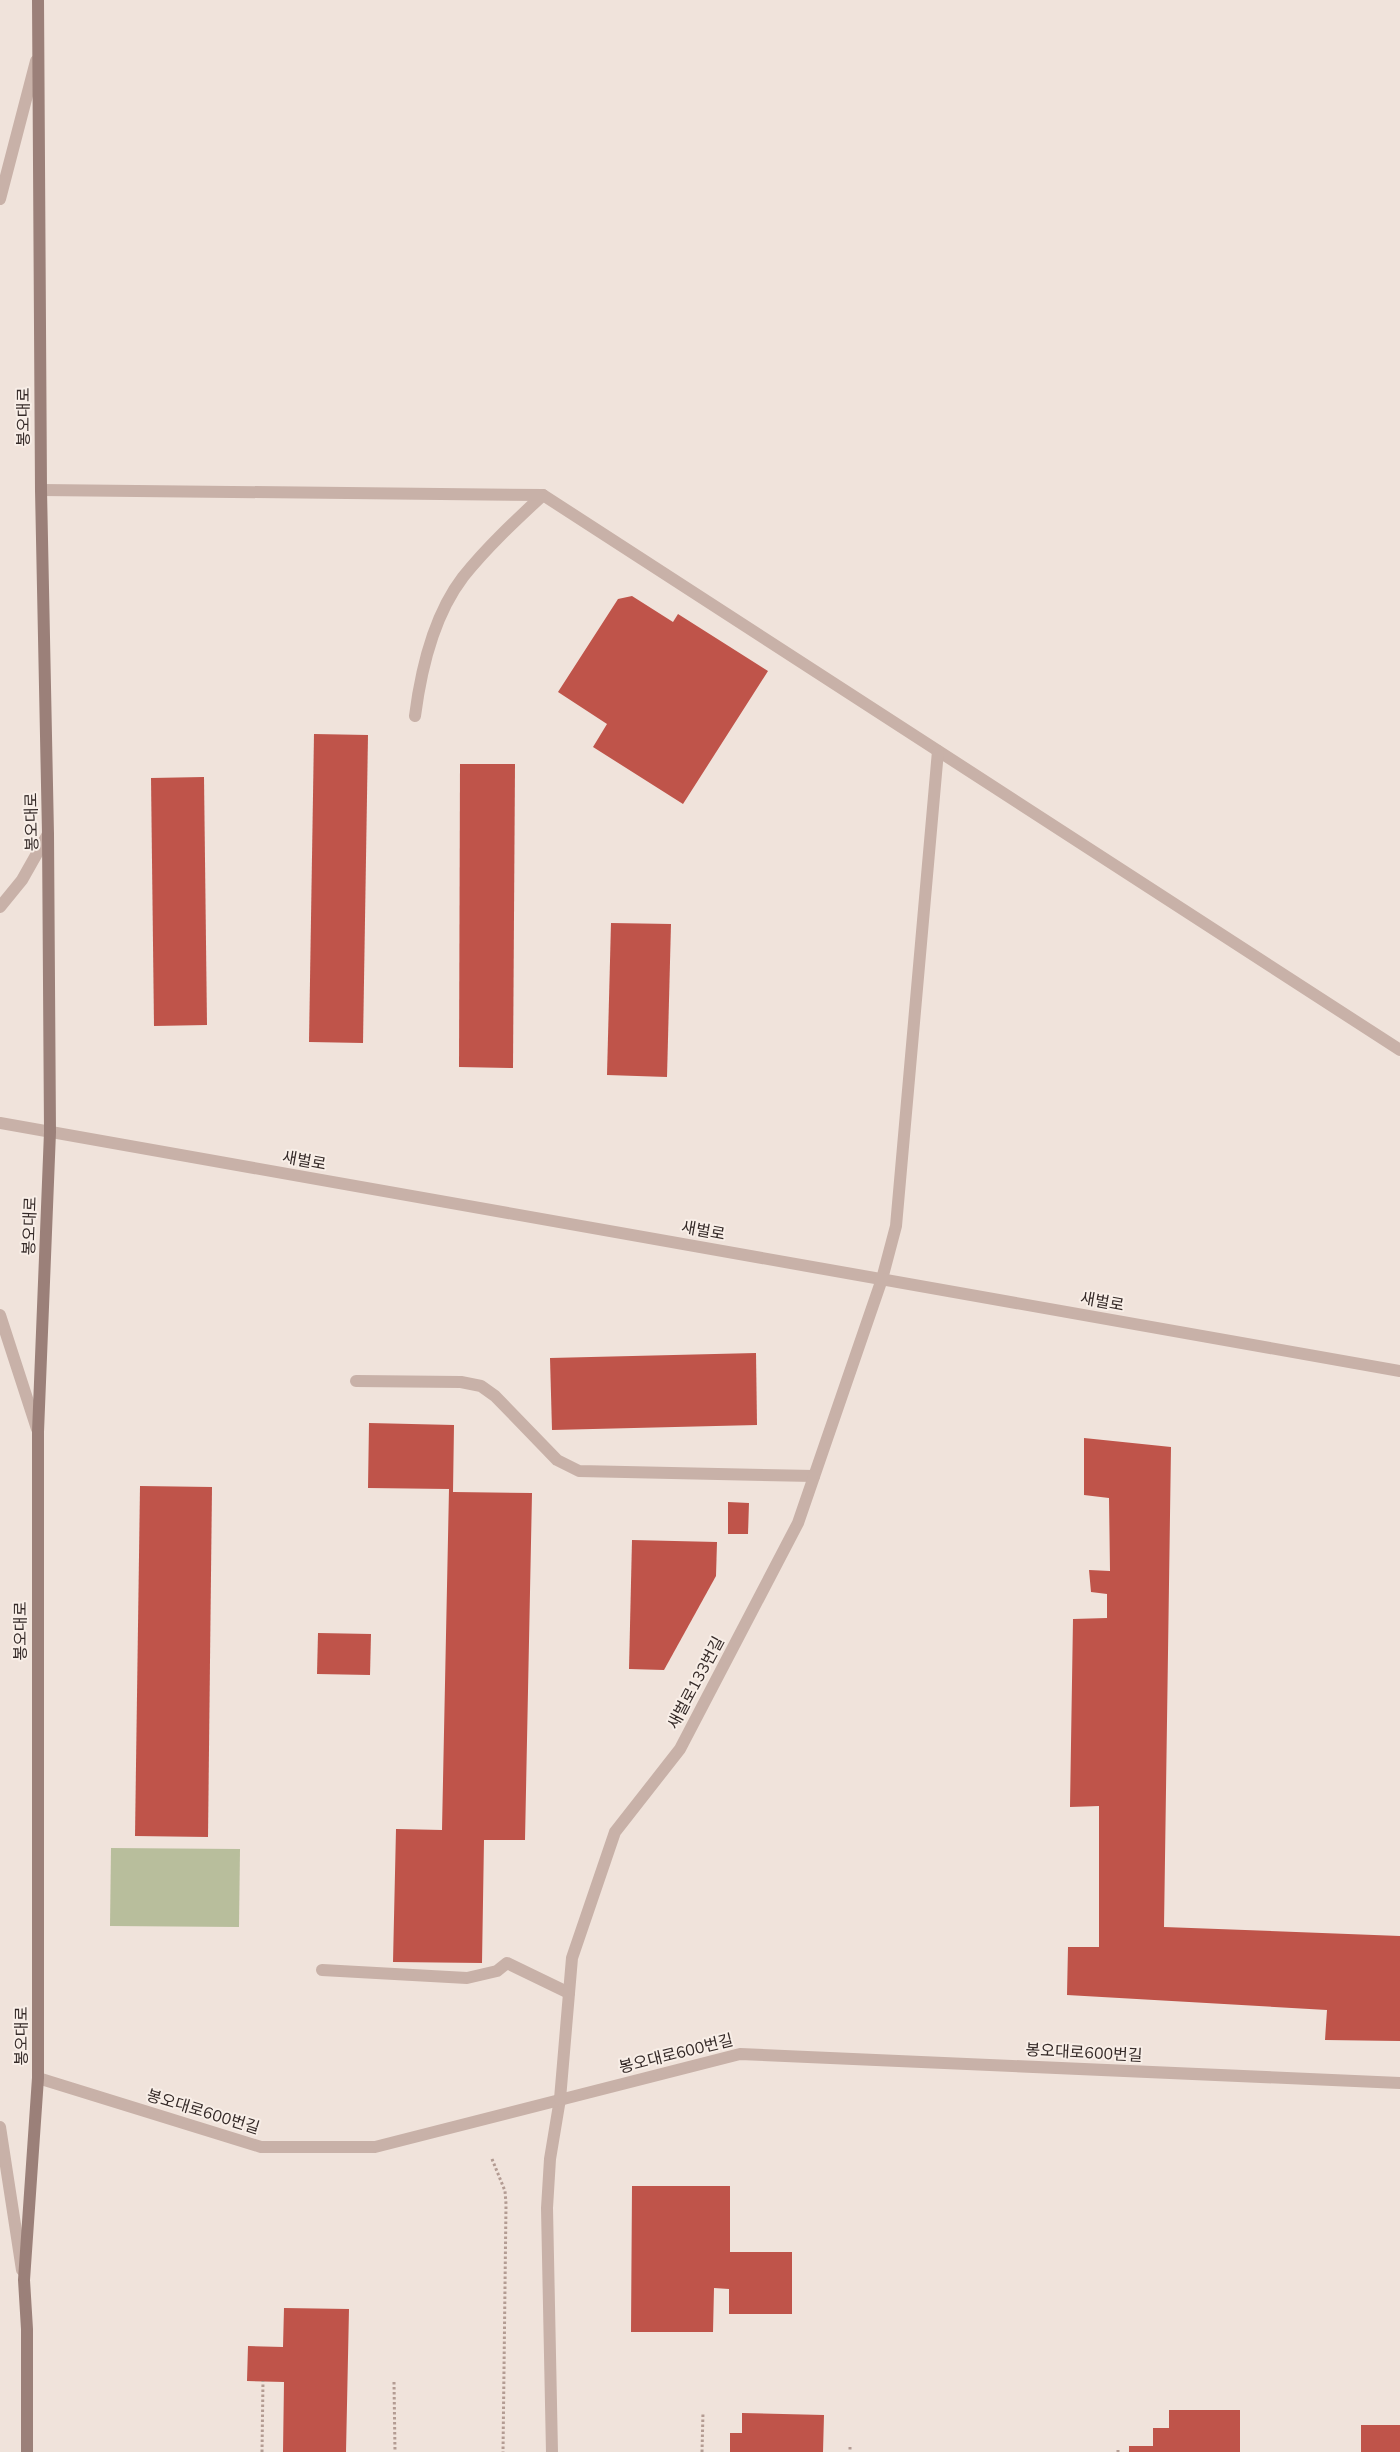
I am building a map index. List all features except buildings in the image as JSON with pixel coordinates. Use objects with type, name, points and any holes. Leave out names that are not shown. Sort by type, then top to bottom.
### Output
[{"type":"main road","name":"봉오대로","points":[[27,2452],[27,2329],[24,2280],[38,2078],[38,1432],[50,1132],[48,834],[41,490],[38,0]]},
{"type":"street","points":[[0,199],[38,55]]},
{"type":"street","points":[[41,490],[543,495],[1400,1050]]},
{"type":"street","points":[[416,716],[420,679],[440,617],[462,578],[494,542],[543,495]]},
{"type":"street","name":"새벌로133번길","points":[[552,2452],[547,2208],[550,2159],[560,2100],[572,1958],[615,1832],[680,1749],[798,1523],[882,1280],[896,1226],[938,751]]},
{"type":"street","points":[[0,907],[22,880],[48,834]]},
{"type":"street","name":"새벌로","points":[[0,1122],[1400,1371]]},
{"type":"street","points":[[0,1315],[38,1432]]},
{"type":"street","points":[[356,1381],[461,1382],[481,1386],[495,1396],[557,1460],[579,1472],[814,1476]]},
{"type":"street","points":[[322,1970],[467,1978],[497,1971],[507,1963],[569,1992]]},
{"type":"street","name":"봉오대로600번길","points":[[38,2078],[261,2147],[374,2147],[740,2054],[1400,2083]]},
{"type":"street","points":[[0,2127],[24,2280]]},
{"type":"path","points":[[492,2159],[505,2191],[506,2204],[503,2452]]},
{"type":"path","points":[[262,2452],[263,2381]]},
{"type":"path","points":[[394,2382],[395,2452]]},
{"type":"path","points":[[702,2452],[703,2412]]},
{"type":"path","points":[[850,2447],[850,2452]]},
{"type":"green space","points":[[111,1848],[240,1849],[239,1927],[110,1926]]}]
